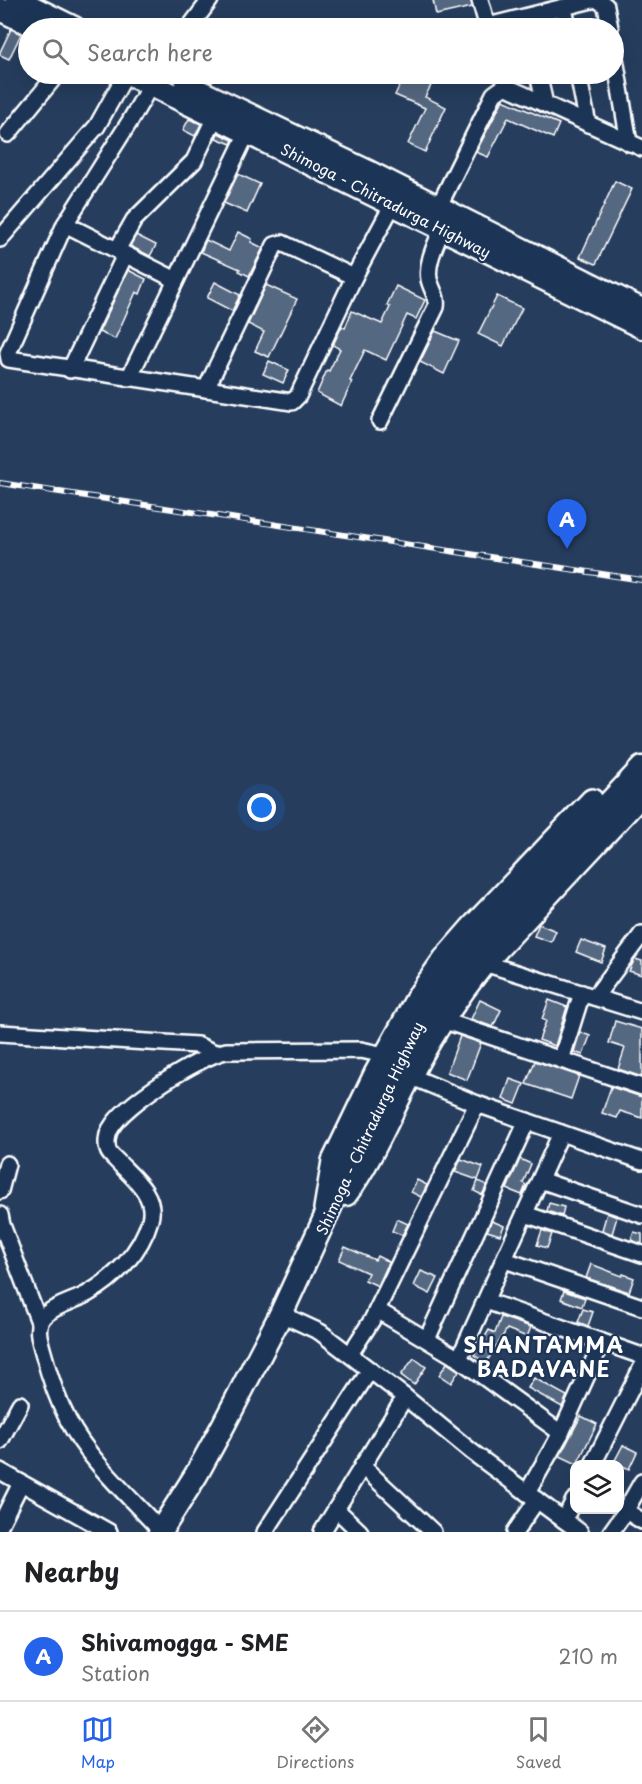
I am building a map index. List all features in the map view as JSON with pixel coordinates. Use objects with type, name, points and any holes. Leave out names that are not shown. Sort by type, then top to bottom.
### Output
[{"type":"main road","points":[[17,0],[54,18]]},
{"type":"main road","points":[[0,9],[18,18]]},
{"type":"main road","name":"Shimoga - Chitradurga Highway","points":[[167,84],[215,117],[248,131],[393,204],[437,220],[642,310]]},
{"type":"main road","name":"Shimoga - Chitradurga Highway","points":[[173,84],[356,166],[437,220],[642,327]]},
{"type":"main road","name":"Shimoga - Chitradurga Highway","points":[[161,1531],[196,1475],[281,1314],[411,1034],[428,1007],[463,960],[642,768]]},
{"type":"main road","points":[[322,1227],[364,1169],[410,1076],[441,1020],[484,963],[642,794]]},
{"type":"street","points":[[0,9],[6,0]]},
{"type":"street","points":[[196,18],[210,0]]},
{"type":"street","points":[[480,0],[485,18]]},
{"type":"street","points":[[539,18],[592,0]]},
{"type":"street","points":[[598,0],[606,6],[608,18]]},
{"type":"street","points":[[564,8],[566,18]]},
{"type":"street","points":[[8,134],[49,84]]},
{"type":"street","points":[[0,238],[97,126],[122,84]]},
{"type":"street","points":[[153,84],[65,225],[8,353],[9,359],[292,402],[296,400],[354,277],[393,204]]},
{"type":"street","points":[[380,421],[436,307],[437,301],[429,282],[428,273],[437,220],[494,94],[502,84]]},
{"type":"street","points":[[510,84],[545,104],[635,146]]},
{"type":"street","points":[[540,84],[545,104]]},
{"type":"street","points":[[580,84],[588,124]]},
{"type":"street","points":[[621,84],[635,146]]},
{"type":"street","points":[[70,370],[134,220],[194,162],[215,117]]},
{"type":"street","points":[[129,378],[248,131]]},
{"type":"street","points":[[65,225],[176,280]]},
{"type":"street","points":[[206,389],[274,245],[282,243],[354,277]]},
{"type":"street","points":[[322,1227],[333,1161],[384,1055],[418,996],[444,959],[471,928],[592,800]]},
{"type":"street","points":[[561,1060],[589,995],[642,934]]},
{"type":"street","points":[[484,963],[642,1012]]},
{"type":"street","points":[[441,1020],[642,1087]]},
{"type":"street","points":[[0,1033],[197,1045],[215,1053]]},
{"type":"street","points":[[39,1322],[47,1313],[88,1293],[119,1270],[131,1258],[147,1230],[152,1211],[150,1200],[142,1188],[108,1152],[107,1140],[110,1129],[122,1114],[161,1084],[215,1053],[361,1050],[384,1055]]},
{"type":"street","points":[[410,1076],[477,1104],[642,1161]]},
{"type":"street","points":[[350,1354],[377,1310],[477,1104]]},
{"type":"street","points":[[427,1339],[527,1121]]},
{"type":"street","points":[[459,1359],[561,1133]]},
{"type":"street","points":[[0,1191],[7,1164]]},
{"type":"street","points":[[540,1180],[642,1215]]},
{"type":"street","points":[[525,1214],[642,1254]]},
{"type":"street","points":[[0,1215],[39,1322],[38,1333],[44,1357],[68,1420],[99,1465],[161,1531]]},
{"type":"street","points":[[505,1260],[642,1307]]},
{"type":"street","points":[[486,1300],[642,1356]]},
{"type":"street","points":[[377,1310],[459,1359],[561,1433]]},
{"type":"street","points":[[281,1314],[320,1332],[573,1528]]},
{"type":"street","points":[[515,1532],[602,1342]]},
{"type":"street","points":[[595,1460],[642,1367]]},
{"type":"street","points":[[265,1532],[370,1370]]},
{"type":"street","points":[[322,1532],[405,1397]]},
{"type":"street","points":[[0,1441],[20,1404]]},
{"type":"street","points":[[363,1466],[433,1532]]},
{"type":"street","points":[[0,1471],[109,1532]]},
{"type":"street","points":[[611,1532],[642,1482]]},
{"type":"street","points":[[0,1525],[21,1483]]},
{"type":"street","points":[[336,1509],[360,1532]]},
{"type":"street","points":[[626,1511],[642,1521]]},
{"type":"building","points":[[433,0],[471,0],[472,7],[436,15]]},
{"type":"building","points":[[11,29],[18,32],[18,40],[9,59],[0,55]]},
{"type":"building","points":[[400,84],[432,84],[425,97],[446,107],[425,152],[408,144],[425,108],[395,95]]},
{"type":"building","points":[[503,100],[559,124],[553,138],[508,118],[488,157],[476,152]]},
{"type":"building","points":[[189,119],[201,124],[195,136],[183,130]]},
{"type":"building","points":[[218,133],[233,140],[231,144],[216,138]]},
{"type":"building","points":[[238,174],[260,184],[247,213],[224,203]]},
{"type":"building","points":[[615,181],[632,189],[596,264],[580,257]]},
{"type":"building","points":[[238,232],[263,248],[249,276],[239,271],[240,269],[201,252],[206,240],[229,251]]},
{"type":"building","points":[[136,235],[156,245],[150,256],[130,246]]},
{"type":"building","points":[[128,270],[146,279],[140,294],[136,292],[115,339],[99,332]]},
{"type":"building","points":[[215,282],[240,295],[232,311],[207,298]]},
{"type":"building","points":[[266,285],[297,299],[269,357],[255,351],[264,332],[248,324]]},
{"type":"building","points":[[396,286],[425,300],[416,319],[407,315],[386,360],[365,350],[341,406],[317,393],[340,349],[333,345],[342,326],[345,328],[352,311],[382,324],[390,307],[387,305]]},
{"type":"building","points":[[497,296],[522,308],[503,346],[478,334]]},
{"type":"building","points":[[435,331],[459,341],[444,374],[420,362]]},
{"type":"building","points":[[269,361],[289,370],[283,383],[263,374]]},
{"type":"building","points":[[539,924],[556,931],[551,942],[534,936]]},
{"type":"building","points":[[581,940],[606,949],[601,962],[576,952]]},
{"type":"building","points":[[635,959],[642,961],[642,975],[629,971]]},
{"type":"building","points":[[480,1000],[501,1010],[493,1027],[471,1019]]},
{"type":"building","points":[[549,1000],[567,1007],[555,1046],[539,1040],[546,1021],[542,1019]]},
{"type":"building","points":[[615,1021],[642,1029],[642,1077],[618,1069],[625,1048],[609,1043]]},
{"type":"building","points":[[580,1032],[590,1036],[583,1055],[574,1052]]},
{"type":"building","points":[[460,1036],[481,1043],[467,1080],[447,1072]]},
{"type":"building","points":[[535,1061],[579,1076],[571,1099],[526,1084]]},
{"type":"building","points":[[510,1079],[524,1084],[516,1104],[503,1099]]},
{"type":"building","points":[[611,1087],[642,1097],[642,1118],[620,1111],[617,1118],[602,1113]]},
{"type":"building","points":[[461,1159],[483,1167],[478,1180],[455,1172]]},
{"type":"building","points":[[520,1159],[531,1164],[523,1183],[526,1185],[522,1195],[507,1189]]},
{"type":"building","points":[[417,1180],[427,1185],[421,1197],[411,1192]]},
{"type":"building","points":[[478,1181],[487,1185],[482,1195],[474,1191]]},
{"type":"building","points":[[549,1203],[564,1207],[562,1216],[547,1211]]},
{"type":"building","points":[[607,1213],[617,1217],[612,1234],[602,1230]]},
{"type":"building","points":[[397,1219],[408,1224],[402,1235],[392,1231]]},
{"type":"building","points":[[492,1221],[504,1226],[500,1235],[487,1231]]},
{"type":"building","points":[[542,1230],[552,1234],[547,1248],[537,1245]]},
{"type":"building","points":[[634,1232],[642,1234],[642,1244],[631,1240]]},
{"type":"building","points":[[345,1247],[375,1260],[377,1256],[389,1262],[378,1286],[365,1280],[368,1273],[339,1260]]},
{"type":"building","points":[[591,1264],[622,1276],[623,1274],[634,1278],[629,1292],[586,1278]]},
{"type":"building","points":[[421,1271],[438,1278],[430,1294],[414,1286]]},
{"type":"building","points":[[564,1291],[585,1298],[582,1307],[561,1299]]},
{"type":"building","points":[[583,1309],[593,1312],[588,1326],[578,1322]]},
{"type":"building","points":[[501,1317],[531,1327],[527,1337],[507,1329],[486,1363],[474,1355],[489,1330],[495,1333]]},
{"type":"building","points":[[414,1358],[426,1367],[414,1385],[401,1375]]},
{"type":"building","points":[[447,1363],[459,1371],[451,1383],[439,1375]]},
{"type":"building","points":[[534,1378],[567,1396],[562,1407],[528,1388]]},
{"type":"building","points":[[581,1416],[597,1424],[579,1460],[570,1461],[560,1456]]},
{"type":"building","points":[[623,1445],[637,1452],[629,1469],[624,1467],[624,1460],[615,1460]]},
{"type":"railway","points":[[0,483],[642,580]]},
{"type":"place","name":"Shivamogga - SME","points":[[567,549]]},
{"type":"district","name":"SHANTAMMA BADAVANE","points":[[544,1356]]}]
